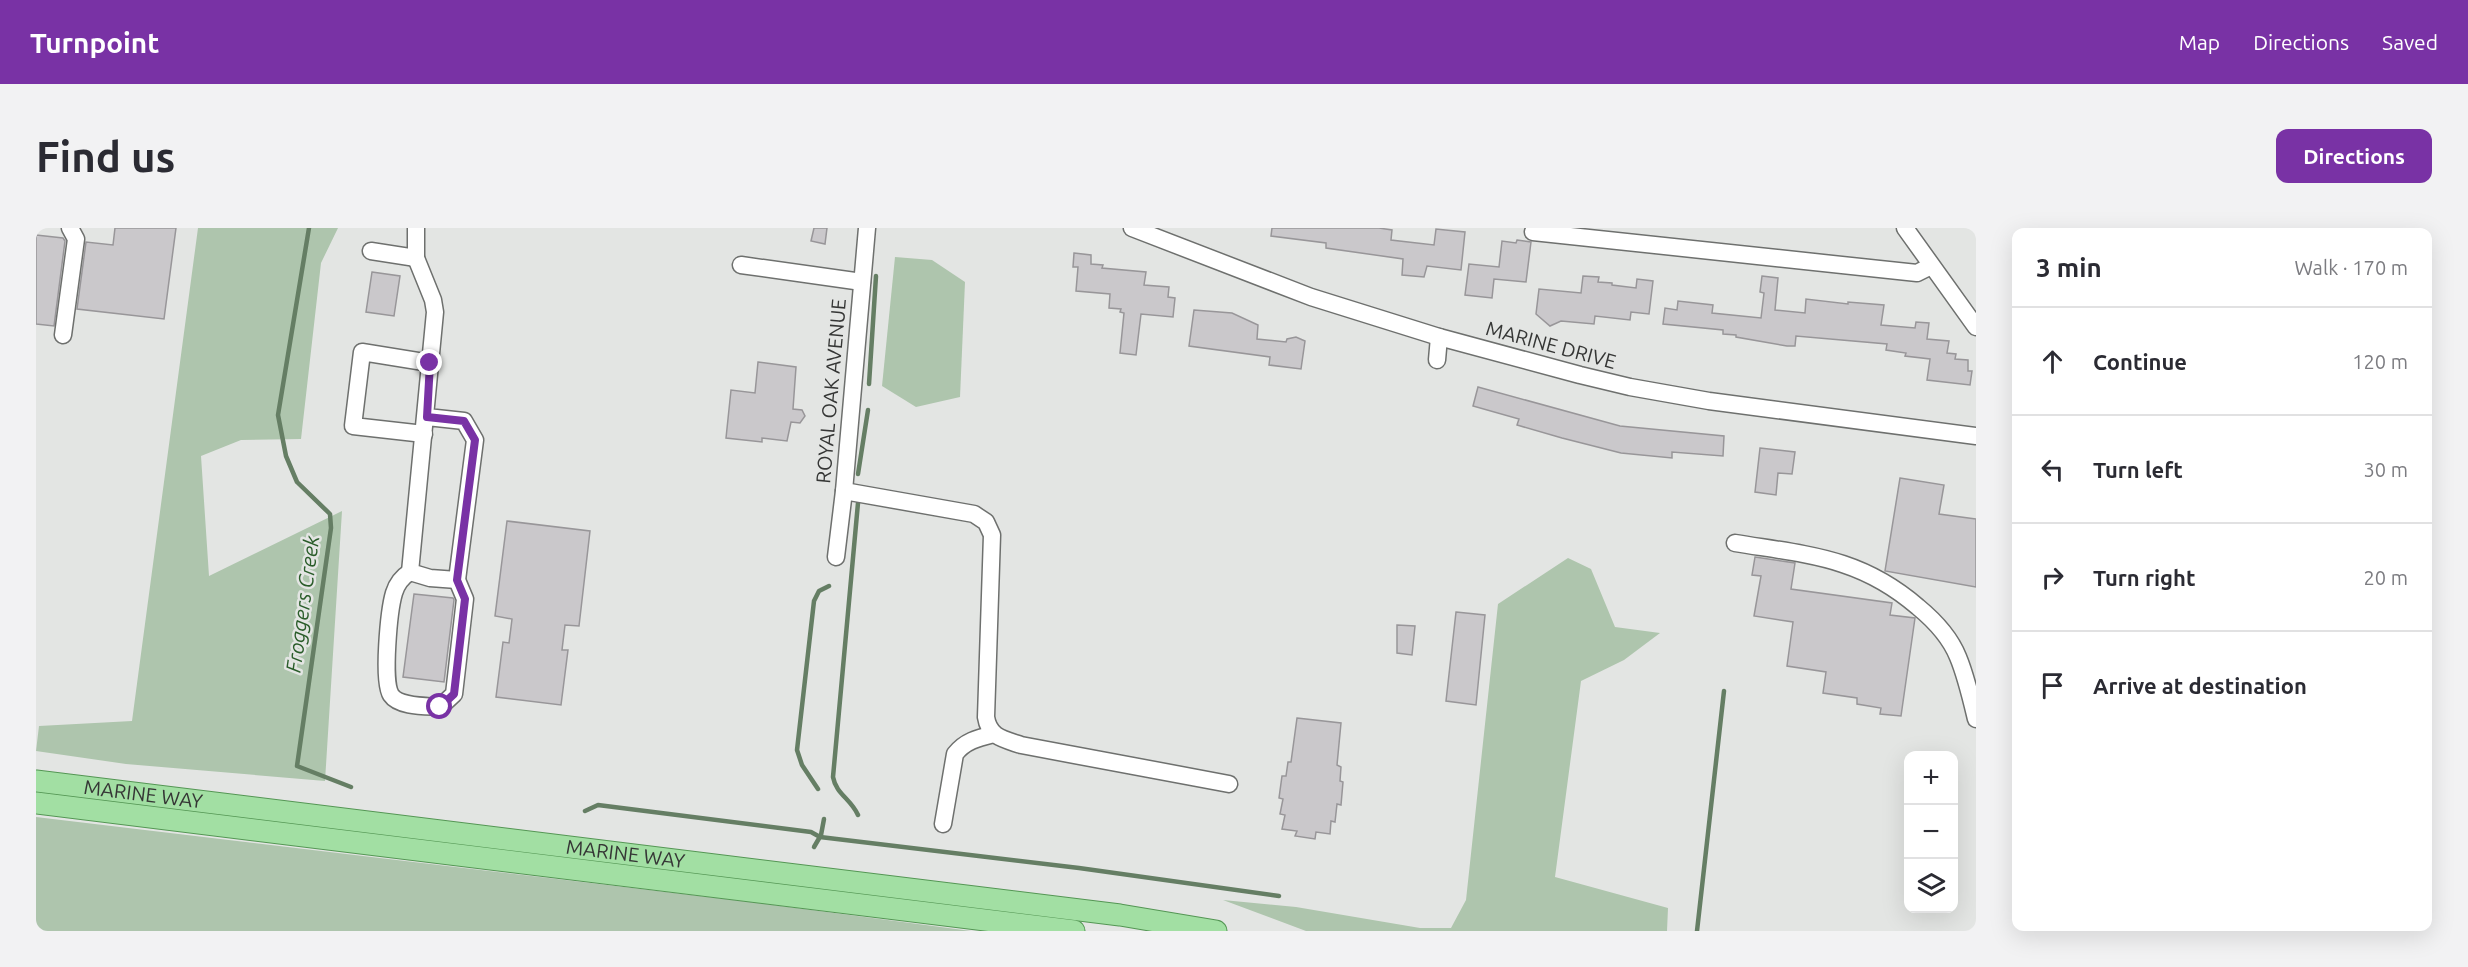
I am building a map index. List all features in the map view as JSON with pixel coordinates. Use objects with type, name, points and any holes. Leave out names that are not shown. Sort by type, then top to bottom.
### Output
[{"type":"main road","name":"MARINE WAY","points":[[36,781],[1120,915],[1216,931]]},
{"type":"main road","name":"MARINE WAY","points":[[36,803],[1074,931]]},
{"type":"street","points":[[63,335],[76,239],[70,228]]},
{"type":"street","points":[[410,572],[427,417],[435,312],[433,300],[416,258],[416,228]]},
{"type":"street","name":"ROYAL OAK AVENUE","points":[[836,557],[867,228]]},
{"type":"street","name":"MARINE DRIVE","points":[[1132,228],[1311,297],[1439,337],[1630,387],[1755,407],[1976,436]]},
{"type":"street","points":[[1905,228],[1976,327]]},
{"type":"street","points":[[1533,232],[1917,273],[1931,266]]},
{"type":"street","points":[[371,251],[416,258]]},
{"type":"street","points":[[741,265],[862,282]]},
{"type":"street","points":[[1437,360],[1439,337]]},
{"type":"street","points":[[424,435],[353,426],[362,352],[430,363]]},
{"type":"street","points":[[410,572],[401,578],[394,593],[385,671],[388,688],[392,697],[405,703],[440,707],[454,694],[465,599],[457,580],[475,440],[464,421],[427,417]]},
{"type":"street","points":[[844,491],[974,514],[986,522],[992,536],[986,717],[988,727],[994,734],[1021,744],[1229,784]]},
{"type":"street","points":[[1735,543],[1848,565],[1876,577],[1899,591],[1934,621],[1948,638],[1958,657],[1976,719]]},
{"type":"street","points":[[410,572],[430,578],[457,580]]},
{"type":"street","points":[[943,824],[955,754],[969,741],[994,734]]},
{"type":"green space","points":[[198,228],[338,228],[321,263],[301,439],[241,440],[201,456],[209,576],[342,511],[325,781],[126,764],[36,751],[39,726],[132,721]]},
{"type":"green space","points":[[895,257],[932,260],[965,282],[960,397],[916,407],[882,386]]},
{"type":"green space","points":[[1568,558],[1591,569],[1615,627],[1660,633],[1624,660],[1581,681],[1555,877],[1668,908],[1667,931],[1306,931],[1223,900],[1296,907],[1420,928],[1451,928],[1466,900],[1498,604]]},
{"type":"green space","points":[[36,817],[759,903],[971,931],[36,931]]},
{"type":"building","points":[[115,228],[176,228],[164,319],[77,309],[86,242],[113,245]]},
{"type":"building","points":[[814,228],[827,228],[825,244],[811,241]]},
{"type":"building","points":[[1272,228],[1379,228],[1392,230],[1391,240],[1434,245],[1436,229],[1465,232],[1461,270],[1427,266],[1424,277],[1402,275],[1403,259],[1326,248],[1326,243],[1271,236]]},
{"type":"building","points":[[36,235],[63,238],[65,241],[54,326],[36,324]]},
{"type":"building","points":[[1517,240],[1531,242],[1526,282],[1494,279],[1492,298],[1465,295],[1469,264],[1499,267],[1502,241],[1516,243]]},
{"type":"building","points":[[1074,253],[1091,255],[1091,264],[1103,265],[1102,268],[1146,272],[1144,285],[1169,287],[1168,297],[1175,298],[1173,317],[1141,314],[1136,355],[1120,353],[1124,313],[1120,312],[1121,309],[1109,308],[1110,294],[1076,291],[1078,267],[1073,267]]},
{"type":"building","points":[[372,272],[400,276],[394,316],[366,312]]},
{"type":"building","points":[[1583,276],[1599,277],[1598,282],[1636,288],[1637,279],[1653,281],[1649,314],[1631,312],[1630,320],[1595,316],[1594,324],[1561,321],[1550,326],[1536,314],[1539,289],[1581,293]]},
{"type":"building","points":[[1762,276],[1778,278],[1775,310],[1805,313],[1806,299],[1884,305],[1881,325],[1915,328],[1916,322],[1929,323],[1927,339],[1949,341],[1947,353],[1956,354],[1955,359],[1968,360],[1968,371],[1972,371],[1970,385],[1927,380],[1930,359],[1905,356],[1906,353],[1886,350],[1887,344],[1796,336],[1795,346],[1787,346],[1723,334],[1723,330],[1663,324],[1665,308],[1677,310],[1678,301],[1713,305],[1712,313],[1761,318],[1764,293],[1760,292]]},
{"type":"building","points":[[1194,310],[1232,313],[1258,325],[1257,339],[1286,342],[1287,339],[1296,337],[1305,341],[1301,369],[1269,365],[1270,357],[1189,346]]},
{"type":"building","points":[[758,362],[796,367],[793,409],[802,410],[805,416],[800,423],[791,422],[787,441],[762,438],[762,442],[726,438],[731,390],[755,393]]},
{"type":"building","points":[[1478,387],[1620,426],[1724,436],[1723,456],[1672,452],[1672,458],[1621,453],[1562,438],[1517,425],[1519,419],[1473,406]]},
{"type":"building","points":[[1760,448],[1795,452],[1792,474],[1778,473],[1776,495],[1755,492]]},
{"type":"building","points":[[1900,478],[1944,485],[1939,514],[1976,519],[1976,587],[1885,571]]},
{"type":"building","points":[[507,521],[590,531],[579,626],[565,625],[562,650],[568,650],[561,705],[496,697],[503,642],[509,643],[512,619],[495,616]]},
{"type":"building","points":[[1755,557],[1795,563],[1791,589],[1892,603],[1890,615],[1915,618],[1901,716],[1880,714],[1881,708],[1857,704],[1857,698],[1823,693],[1826,672],[1787,666],[1793,622],[1754,616],[1761,576],[1752,575]]},
{"type":"building","points":[[414,594],[453,598],[454,600],[444,682],[403,677]]},
{"type":"building","points":[[1456,612],[1485,615],[1476,705],[1446,701]]},
{"type":"building","points":[[1397,625],[1415,626],[1412,655],[1397,653]]},
{"type":"building","points":[[1297,718],[1341,723],[1337,765],[1341,767],[1340,781],[1343,782],[1341,805],[1337,804],[1335,822],[1331,821],[1330,834],[1316,832],[1315,839],[1295,836],[1297,831],[1282,829],[1285,815],[1280,814],[1283,799],[1279,798],[1282,776],[1286,776],[1288,762],[1291,762]]},
{"type":"waterway","name":"Froggers Creek","points":[[309,228],[278,415],[286,456],[297,482],[330,514],[331,528],[297,766],[351,787]]},
{"type":"waterway","points":[[869,384],[876,276]]},
{"type":"waterway","points":[[858,474],[868,410]]},
{"type":"waterway","points":[[858,503],[833,777],[837,788],[858,815]]},
{"type":"waterway","points":[[818,789],[802,765],[797,750],[814,601],[819,591],[829,586]]},
{"type":"waterway","points":[[1697,931],[1724,691]]},
{"type":"waterway","points":[[585,811],[598,805],[811,832],[820,837],[1079,868],[1279,896]]},
{"type":"waterway","name":"Froggers Creek","points":[[814,847],[821,835],[824,819]]},
{"type":"route","points":[[430,363],[427,417],[464,421],[475,440],[457,580],[465,599],[454,694],[440,707]]}]
